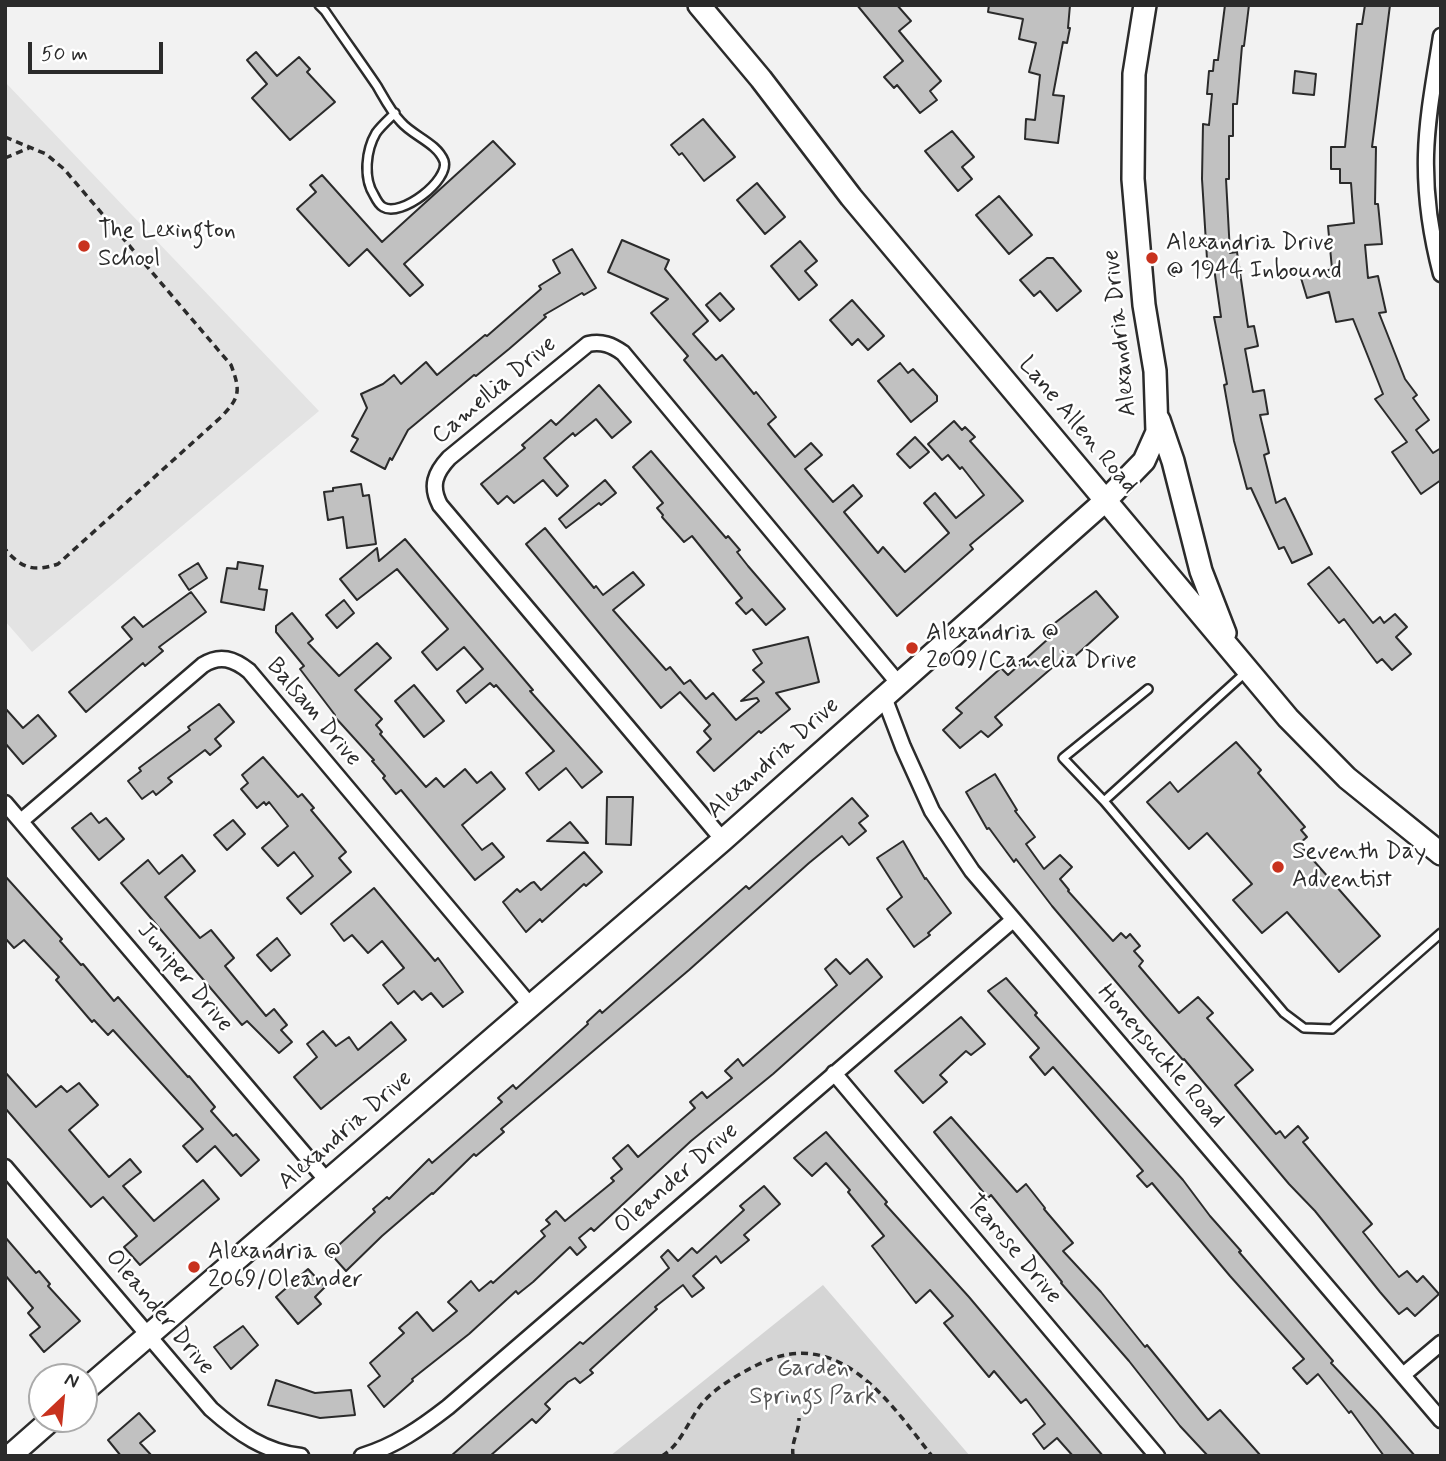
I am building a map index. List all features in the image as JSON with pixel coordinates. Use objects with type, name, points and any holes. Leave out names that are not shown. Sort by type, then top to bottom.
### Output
[{"type":"street","name":"Lane Allen Road","points":[[699,5],[761,79],[851,197],[1288,718],[1328,760],[1441,855]]},
{"type":"street","name":"Alexandria Drive","points":[[98,1379],[723,840],[1105,501],[1143,461],[1157,432],[1158,418],[1155,371],[1136,231],[1133,179],[1134,74],[1145,5]]},
{"type":"street","points":[[1441,36],[1426,156],[1432,231],[1441,274]]},
{"type":"street","name":"Camellia Drive","points":[[723,840],[440,505],[433,487],[437,474],[449,458],[587,344],[604,343],[615,348],[623,353],[891,691]]},
{"type":"street","points":[[1158,418],[1173,461],[1201,571],[1233,652]]},
{"type":"street","name":"Balsam Drive","points":[[21,821],[203,665],[212,659],[232,660],[249,671],[530,1005]]},
{"type":"street","name":"Honeysuckle Road","points":[[891,691],[903,747],[933,811],[972,872],[1441,1420]]},
{"type":"street","name":"Juniper Drive","points":[[5,803],[328,1182]]},
{"type":"street","name":"Oleander Drive","points":[[362,1456],[384,1449],[412,1434],[448,1407],[1013,920]]},
{"type":"street","name":"Tearose Drive","points":[[834,1073],[1157,1456]]},
{"type":"street","name":"Oleander Drive","points":[[5,1167],[211,1409],[239,1433],[266,1447],[301,1456]]},
{"type":"street","points":[[1403,1375],[1441,1343]]},
{"type":"street","points":[[10,1456],[36,1433]]},
{"type":"lane","points":[[318,5],[325,11],[395,113],[401,122],[435,149],[443,160],[445,168],[441,177],[414,203],[390,210],[381,207],[370,189],[368,159],[376,133],[395,113]]},
{"type":"lane","points":[[1104,801],[1248,670]]},
{"type":"lane","points":[[1148,689],[1063,758],[1104,801],[1284,1013],[1304,1028],[1332,1029],[1441,933]]},
{"type":"path","points":[[5,137],[46,154],[64,169],[231,365],[239,384],[235,403],[228,411],[58,564],[43,569],[29,568],[5,549]]},
{"type":"path","points":[[5,158],[29,148]]},
{"type":"path","points":[[662,1456],[671,1451],[705,1401],[741,1373],[768,1359],[805,1351],[828,1357],[853,1370],[884,1396],[932,1456]]},
{"type":"path","points":[[793,1456],[791,1445],[799,1429],[799,1418]]},
{"type":"path","points":[[798,1456],[804,1456]]},
{"type":"shaded area","name":"The Lexington School","points":[[5,82],[319,411],[32,652],[5,621]]},
{"type":"green space","name":"Garden Springs Park","points":[[823,1285],[970,1456],[610,1456]]},
{"type":"building","points":[[857,5],[897,5],[911,21],[899,31],[941,81],[930,91],[937,100],[920,113],[897,85],[894,88],[884,77],[903,61]]},
{"type":"building","points":[[989,5],[1070,5],[1070,28],[1067,43],[1063,42],[1053,95],[1064,96],[1058,143],[1025,139],[1026,119],[1035,120],[1040,75],[1029,72],[1036,43],[1019,39],[1023,19],[988,12]]},
{"type":"building","points":[[1225,5],[1249,5],[1237,104],[1233,104],[1233,136],[1229,136],[1229,179],[1226,179],[1230,253],[1237,252],[1248,327],[1254,326],[1258,346],[1245,349],[1253,392],[1264,390],[1268,414],[1260,415],[1269,453],[1264,455],[1276,503],[1285,498],[1312,554],[1292,563],[1284,547],[1279,549],[1251,488],[1247,489],[1234,441],[1224,385],[1227,384],[1214,317],[1221,317],[1214,268],[1208,269],[1202,179],[1203,124],[1209,125],[1212,94],[1207,94],[1209,71],[1213,71],[1214,60],[1218,60]]},
{"type":"building","points":[[1365,5],[1390,5],[1372,147],[1376,147],[1375,204],[1378,204],[1382,244],[1365,245],[1368,278],[1378,276],[1386,312],[1379,313],[1405,379],[1417,395],[1413,398],[1429,420],[1416,430],[1433,453],[1441,448],[1441,480],[1421,494],[1392,452],[1407,442],[1375,399],[1383,394],[1353,319],[1336,322],[1329,292],[1307,298],[1301,278],[1332,269],[1328,226],[1354,223],[1351,183],[1340,183],[1340,169],[1331,169],[1331,147],[1345,147],[1357,24],[1362,24]]},
{"type":"building","points":[[256,52],[277,76],[299,57],[310,69],[307,72],[335,102],[290,140],[252,98],[267,84],[247,60]]},
{"type":"building","points":[[1295,71],[1316,74],[1314,95],[1293,93]]},
{"type":"building","points":[[703,119],[735,157],[704,181],[682,153],[679,155],[671,145]]},
{"type":"building","points":[[952,131],[974,157],[962,167],[972,179],[958,191],[925,151]]},
{"type":"building","points":[[493,141],[515,164],[404,264],[423,285],[410,296],[367,249],[349,266],[297,209],[316,192],[310,185],[322,175],[382,242]]},
{"type":"building","points":[[757,183],[785,217],[765,234],[737,200]]},
{"type":"building","points":[[999,196],[1032,235],[1009,254],[976,215]]},
{"type":"building","points":[[622,240],[669,260],[665,269],[708,321],[693,334],[716,360],[722,355],[754,394],[756,392],[776,417],[768,424],[795,457],[811,443],[822,455],[805,469],[833,502],[853,485],[862,496],[844,512],[878,553],[883,547],[905,572],[949,533],[924,503],[935,493],[956,518],[984,495],[962,467],[960,469],[948,455],[942,460],[928,444],[954,421],[962,430],[965,427],[975,437],[970,441],[1023,501],[970,545],[973,549],[897,616],[684,360],[688,356],[651,313],[668,299],[608,272]]},
{"type":"building","points":[[800,241],[817,261],[805,271],[817,285],[799,300],[771,266]]},
{"type":"building","points":[[572,249],[596,288],[544,315],[546,317],[509,349],[408,430],[385,469],[351,451],[358,439],[352,436],[367,408],[361,394],[383,384],[394,375],[401,384],[426,362],[437,375],[541,289],[539,286],[560,273],[553,260]]},
{"type":"building","points":[[1047,258],[1053,258],[1081,291],[1057,311],[1040,291],[1034,296],[1020,280]]},
{"type":"building","points":[[720,293],[734,309],[720,321],[706,305]]},
{"type":"building","points":[[852,300],[884,336],[868,350],[858,339],[852,345],[830,320]]},
{"type":"building","points":[[900,363],[908,373],[913,369],[937,396],[937,401],[911,422],[878,381]]},
{"type":"building","points":[[599,385],[631,422],[612,438],[596,419],[575,436],[573,433],[544,458],[568,486],[557,496],[543,480],[514,503],[507,496],[498,504],[481,484],[525,448],[522,445],[551,420],[556,425]]},
{"type":"building","points":[[915,437],[929,452],[910,468],[897,454]]},
{"type":"building","points":[[651,451],[726,538],[728,536],[740,550],[737,552],[785,609],[766,625],[752,609],[746,614],[736,603],[742,598],[692,536],[684,542],[662,517],[657,508],[663,503],[633,467]]},
{"type":"building","points":[[605,480],[616,493],[566,528],[559,519]]},
{"type":"building","points":[[361,484],[363,496],[369,495],[376,544],[347,548],[343,517],[328,520],[324,492]]},
{"type":"building","points":[[545,528],[594,588],[596,586],[603,595],[633,572],[644,585],[613,610],[666,670],[670,667],[684,684],[690,680],[706,699],[713,693],[736,720],[759,701],[757,698],[741,701],[764,682],[753,670],[762,663],[753,650],[808,637],[819,682],[776,693],[790,709],[761,733],[759,731],[714,771],[697,752],[711,739],[704,731],[710,725],[680,692],[661,708],[526,544]]},
{"type":"building","points":[[405,539],[533,690],[530,691],[602,772],[582,788],[566,768],[539,790],[526,773],[554,751],[496,685],[494,687],[490,683],[466,703],[457,691],[483,669],[464,647],[437,670],[422,652],[448,629],[397,569],[357,600],[340,579],[377,548],[379,561]]},
{"type":"building","points":[[238,562],[263,566],[259,589],[267,590],[264,610],[221,602],[227,568],[237,569]]},
{"type":"building","points":[[198,563],[207,578],[189,590],[179,575]]},
{"type":"building","points":[[1329,567],[1373,623],[1380,617],[1384,623],[1395,614],[1407,627],[1396,637],[1411,654],[1392,670],[1382,659],[1377,663],[1344,619],[1339,623],[1308,584]]},
{"type":"building","points":[[1096,591],[1118,617],[1072,659],[1068,654],[995,717],[1002,725],[988,737],[981,731],[960,748],[943,730],[962,713],[956,708],[1001,668],[1008,675],[1048,639],[1042,633]]},
{"type":"building","points":[[191,592],[206,612],[159,647],[163,651],[145,666],[143,663],[86,712],[69,692],[132,639],[122,627],[134,617],[143,627]]},
{"type":"building","points":[[344,600],[354,613],[337,628],[326,615]]},
{"type":"building","points":[[292,613],[313,639],[308,643],[339,676],[377,643],[391,658],[355,690],[382,719],[376,725],[382,732],[380,734],[426,787],[436,778],[444,787],[465,769],[477,783],[491,772],[505,789],[462,825],[482,850],[492,843],[504,857],[475,880],[401,790],[396,794],[372,761],[374,760],[334,716],[300,669],[304,666],[276,632],[276,626]]},
{"type":"building","points":[[414,685],[444,721],[424,737],[395,701]]},
{"type":"building","points":[[219,704],[234,722],[215,739],[221,746],[210,755],[205,750],[168,778],[172,782],[156,795],[153,791],[142,799],[128,781],[141,771],[139,768],[190,730],[188,727]]},
{"type":"building","points":[[5,708],[23,728],[38,715],[56,736],[23,764],[5,743]]},
{"type":"building","name":"Seventh Day Adventist","points":[[1236,742],[1261,770],[1258,773],[1305,827],[1301,830],[1307,837],[1299,844],[1380,936],[1339,972],[1287,912],[1262,933],[1233,900],[1252,884],[1207,833],[1189,849],[1147,802],[1170,782],[1178,792]]},
{"type":"building","points":[[263,757],[298,797],[302,794],[314,808],[311,810],[346,852],[339,858],[351,872],[301,914],[287,898],[313,876],[294,852],[278,866],[262,848],[288,826],[269,802],[266,805],[264,802],[257,808],[241,789],[248,783],[242,775]]},
{"type":"building","points":[[995,774],[1017,810],[1015,811],[1035,837],[1026,844],[1044,869],[1060,855],[1072,867],[1060,879],[1068,891],[1113,941],[1121,933],[1126,938],[1130,934],[1140,946],[1134,951],[1143,961],[1139,966],[1179,1013],[1198,997],[1213,1013],[1207,1018],[1253,1070],[1235,1085],[1276,1134],[1280,1131],[1285,1138],[1298,1126],[1308,1138],[1303,1142],[1372,1224],[1363,1232],[1399,1277],[1407,1271],[1417,1282],[1423,1276],[1439,1294],[1415,1316],[1407,1308],[1399,1314],[1315,1211],[1052,906],[1016,859],[1014,862],[989,828],[987,829],[966,792]]},
{"type":"building","points":[[607,797],[633,797],[631,845],[606,844]]},
{"type":"building","points":[[852,798],[868,816],[859,823],[866,831],[849,845],[842,836],[809,863],[689,970],[501,1129],[504,1132],[476,1156],[474,1154],[346,1271],[330,1253],[375,1212],[373,1209],[387,1197],[389,1199],[429,1159],[432,1163],[502,1102],[498,1098],[513,1085],[516,1089],[600,1010],[602,1013],[746,886],[749,889]]},
{"type":"building","points":[[91,813],[99,823],[106,818],[124,839],[99,860],[72,828]]},
{"type":"building","points":[[233,820],[245,834],[227,850],[214,835]]},
{"type":"building","points":[[570,822],[588,843],[547,841]]},
{"type":"building","points":[[903,841],[925,879],[951,913],[914,947],[887,909],[902,897],[877,858]]},
{"type":"building","points":[[584,852],[602,872],[526,932],[503,902],[517,889],[520,892],[534,882],[541,890]]},
{"type":"building","points":[[182,855],[195,871],[165,897],[200,938],[211,930],[234,958],[225,966],[266,1016],[274,1009],[287,1025],[281,1030],[292,1042],[279,1053],[247,1021],[242,1025],[121,883],[148,860],[159,874]]},
{"type":"building","points":[[5,876],[114,1001],[118,997],[189,1076],[215,1107],[211,1111],[259,1160],[241,1176],[215,1146],[197,1162],[183,1146],[203,1129],[113,1030],[108,1035],[94,1020],[92,1022],[56,980],[59,977],[24,940],[14,948],[5,938]]},
{"type":"building","points":[[374,888],[435,961],[438,958],[463,992],[443,1007],[431,993],[422,1000],[414,991],[398,1004],[383,985],[404,968],[382,941],[368,953],[352,935],[344,941],[331,924]]},
{"type":"building","points":[[277,938],[290,955],[271,971],[257,955]]},
{"type":"building","points":[[836,959],[850,974],[867,959],[882,977],[773,1074],[691,1141],[594,1231],[591,1228],[579,1238],[586,1247],[577,1255],[570,1247],[533,1282],[518,1294],[516,1291],[469,1334],[412,1379],[413,1381],[384,1407],[368,1386],[380,1376],[370,1363],[404,1333],[399,1328],[417,1312],[433,1331],[457,1311],[448,1302],[471,1281],[479,1291],[491,1281],[493,1283],[545,1236],[541,1231],[550,1224],[546,1220],[556,1211],[565,1221],[614,1181],[611,1178],[622,1169],[613,1158],[628,1145],[638,1157],[695,1108],[690,1102],[702,1092],[707,1098],[732,1078],[725,1071],[738,1059],[743,1066],[837,985],[825,969]]},
{"type":"building","points":[[1006,978],[1037,1013],[1035,1015],[1183,1180],[1241,1251],[1239,1252],[1333,1361],[1331,1363],[1415,1456],[1384,1456],[1351,1411],[1349,1413],[1318,1374],[1307,1384],[1293,1368],[1304,1359],[1152,1183],[1147,1187],[1137,1176],[1143,1171],[1053,1067],[1045,1075],[1030,1057],[1039,1048],[988,991]]},
{"type":"building","points":[[961,1017],[985,1044],[971,1055],[966,1051],[940,1075],[947,1082],[923,1103],[895,1071]]},
{"type":"building","points":[[391,1022],[406,1040],[321,1109],[294,1077],[317,1057],[307,1044],[323,1031],[336,1046],[349,1037],[358,1050]]},
{"type":"building","points":[[5,1072],[36,1107],[61,1086],[67,1092],[79,1083],[98,1105],[69,1130],[109,1177],[130,1159],[141,1172],[123,1186],[154,1221],[203,1180],[219,1199],[140,1265],[124,1247],[137,1236],[103,1197],[91,1207],[5,1108]]},
{"type":"building","points":[[951,1117],[1017,1192],[1026,1184],[1073,1243],[1063,1251],[1101,1292],[1145,1347],[1147,1345],[1208,1420],[1220,1410],[1261,1456],[1208,1456],[1180,1426],[991,1195],[988,1198],[934,1132]]},
{"type":"building","points":[[826,1132],[1103,1456],[1073,1456],[1057,1438],[1044,1449],[1033,1434],[1045,1424],[1026,1399],[1021,1403],[994,1371],[989,1377],[944,1323],[953,1316],[930,1290],[916,1303],[872,1246],[884,1236],[848,1192],[850,1190],[826,1163],[812,1176],[794,1158]]},
{"type":"building","points":[[764,1186],[780,1204],[744,1235],[749,1240],[721,1263],[716,1256],[693,1276],[704,1288],[692,1297],[683,1285],[679,1288],[655,1307],[657,1309],[590,1370],[593,1373],[580,1383],[575,1378],[568,1382],[545,1404],[550,1409],[536,1423],[532,1419],[490,1456],[451,1456],[669,1268],[661,1257],[668,1250],[678,1261],[692,1248],[697,1253],[744,1210],[740,1206]]},
{"type":"building","points":[[5,1237],[36,1273],[39,1271],[50,1284],[48,1286],[80,1321],[44,1352],[30,1335],[40,1327],[28,1313],[33,1308],[5,1275]]},
{"type":"building","points":[[308,1269],[325,1287],[315,1297],[321,1304],[298,1324],[276,1297]]},
{"type":"building","points":[[243,1326],[258,1345],[231,1369],[214,1347]]},
{"type":"building","points":[[276,1380],[315,1393],[351,1390],[355,1415],[320,1418],[268,1405]]},
{"type":"building","points":[[139,1413],[155,1431],[140,1443],[152,1456],[121,1456],[108,1440]]},
{"type":"place","name":"The Lexington School","points":[[84,246]]},
{"type":"place","name":"Alexandria Drive @ 1944 Inbound","points":[[1152,258]]},
{"type":"place","name":"Alexandria @ 2009/Camelia Drive","points":[[912,648]]},
{"type":"place","name":"Seventh Day Adventist","points":[[1278,867]]},
{"type":"place","name":"Alexandria @ 2069/Oleander","points":[[194,1267]]}]
